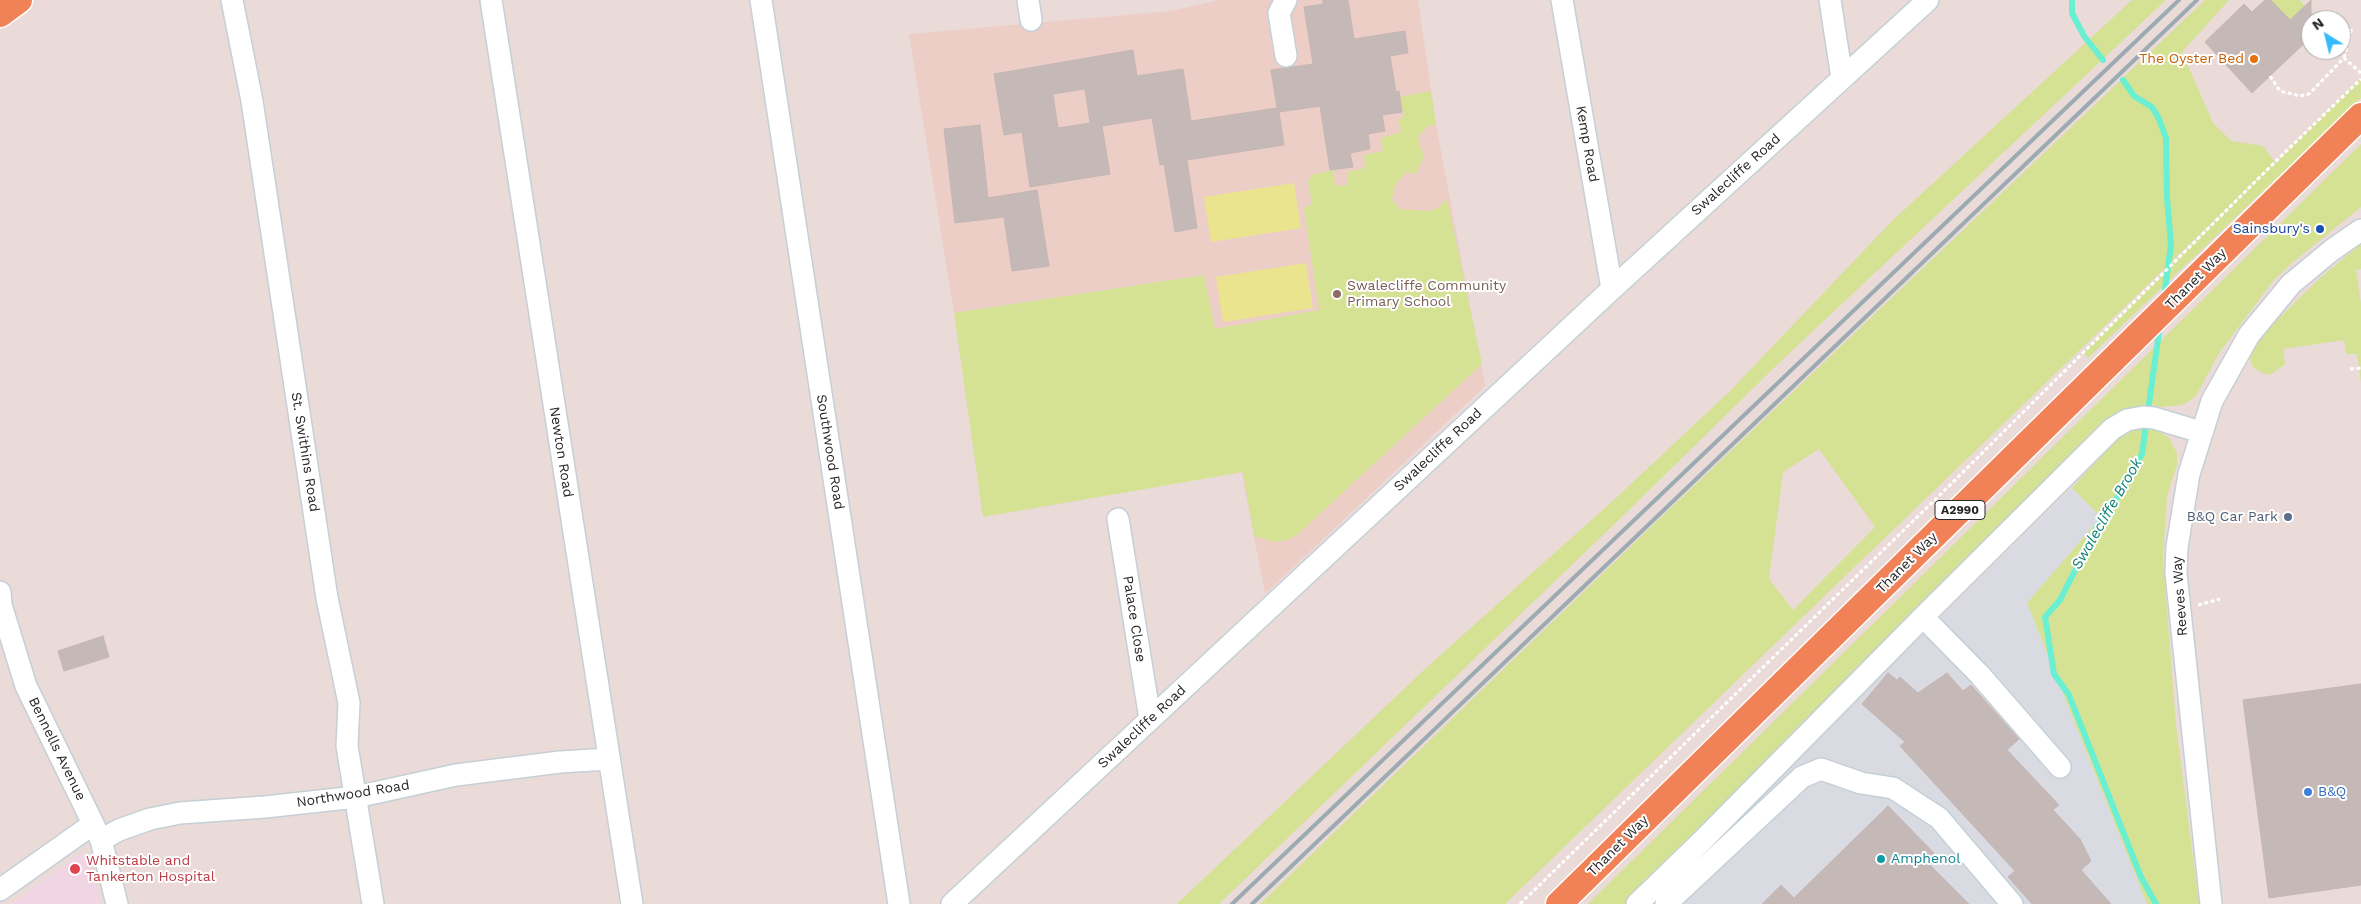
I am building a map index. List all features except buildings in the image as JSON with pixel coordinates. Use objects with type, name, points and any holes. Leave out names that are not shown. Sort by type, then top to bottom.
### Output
[{"type":"main road","points":[[0,14],[19,0]]},
{"type":"main road","name":"Thanet Way","points":[[1560,904],[2361,116]]},
{"type":"street","name":"St. Swithins Road","points":[[232,0],[252,101],[326,598],[349,703],[347,746],[373,904]]},
{"type":"street","name":"Newton Road","points":[[491,0],[632,904]]},
{"type":"street","name":"Southwood Road","points":[[761,0],[899,904]]},
{"type":"street","points":[[1286,0],[1280,13],[1286,56]]},
{"type":"street","name":"Kemp Road","points":[[1562,0],[1612,288]]},
{"type":"street","points":[[1830,0],[1842,78]]},
{"type":"street","name":"Swalecliffe Road","points":[[952,904],[1612,288],[1928,0]]},
{"type":"street","name":"Reeves Way","points":[[2210,904],[2176,572],[2177,547],[2188,482],[2201,432],[2212,401],[2227,370],[2249,334],[2273,304],[2311,266],[2361,230]]},
{"type":"street","points":[[1637,904],[1708,836],[1923,617],[2112,429],[2127,420],[2143,417],[2154,418],[2201,432]]},
{"type":"street","name":"Palace Close","points":[[1117,520],[1150,719]]},
{"type":"street","name":"Bennells Avenue","points":[[0,592],[1,605],[26,686],[97,832],[117,904]]},
{"type":"street","points":[[1923,617],[1980,675],[2060,767]]},
{"type":"street","name":"Northwood Road","points":[[0,890],[97,832],[119,830],[150,819],[180,813],[265,807],[356,796],[456,775],[560,762],[609,759]]},
{"type":"street","points":[[1666,904],[1802,777],[1821,769],[1861,783],[1893,788],[1938,818],[2012,904]]},
{"type":"path","points":[[2351,31],[2352,27]]},
{"type":"path","points":[[2270,76],[2280,91],[2291,95],[2309,94],[2342,60]]},
{"type":"path","points":[[2346,60],[2361,73]]},
{"type":"path","points":[[1520,904],[2361,79]]},
{"type":"path","points":[[2350,369],[2361,368]]},
{"type":"shaded area","name":"Swalecliffe Community Primary School","points":[[1219,0],[1418,0],[1436,124],[1485,386],[1265,594],[1204,275],[954,313],[909,34],[1172,11]]},
{"type":"shaded area","points":[[1294,183],[1301,228],[1211,242],[1204,197]]},
{"type":"shaded area","points":[[1306,263],[1313,308],[1223,322],[1216,277]]},
{"type":"shaded area","points":[[2072,488],[2101,517],[2027,603],[2147,904],[1651,904]]},
{"type":"shaded area","name":"Whitstable and Tankerton Hospital","points":[[83,852],[96,885],[99,904],[11,904]]},
{"type":"green space","points":[[2132,0],[2166,0],[1782,360],[1629,510],[1219,904],[1177,904],[1426,668],[1616,498],[1729,392],[1892,221]]},
{"type":"green space","points":[[2205,0],[2229,0],[2182,52],[2213,123],[2231,141],[2263,146],[2275,162],[1505,904],[1260,904],[1655,523]],"holes":[[[1819,449],[1875,527],[1793,610],[1769,579],[1783,472]]]},
{"type":"green space","points":[[2271,0],[2300,0],[2305,6],[2290,20]]},
{"type":"green space","points":[[2361,78],[2361,98],[2088,358],[2083,353]]},
{"type":"green space","points":[[1431,91],[1436,124],[1427,127],[1418,136],[1424,155],[1416,174],[1407,172],[1395,185],[1392,200],[1400,209],[1430,211],[1438,208],[1447,199],[1482,364],[1297,535],[1287,540],[1274,542],[1254,536],[1243,472],[983,517],[954,313],[1204,275],[1215,329],[1319,310],[1304,208],[1312,204],[1308,182],[1312,175],[1333,170],[1335,186],[1348,185],[1347,172],[1365,168],[1364,155],[1383,151],[1381,138],[1401,132],[1398,120],[1404,117],[1400,97]]},
{"type":"green space","points":[[2361,144],[2361,207],[2292,263],[2273,281],[2219,353],[2196,396],[2185,404],[2161,407],[2148,404],[2121,410],[1629,904],[1588,904]]},
{"type":"green space","points":[[2361,244],[2361,269],[2356,270],[2361,304],[2361,383],[2357,354],[2346,354],[2344,340],[2283,349],[2285,364],[2270,375],[2260,372],[2252,366],[2249,355],[2253,346],[2268,329],[2320,278]]},
{"type":"green space","points":[[2136,427],[2157,430],[2169,438],[2177,453],[2177,465],[2167,496],[2163,559],[2176,725],[2199,904],[2147,904],[2027,603],[2101,517],[2072,488],[2125,430]]},
{"type":"waterway","name":"Swalecliffe Brook","points":[[2072,0],[2072,13],[2084,36],[2103,60]]},
{"type":"waterway","name":"Swalecliffe Brook","points":[[2123,80],[2134,96],[2152,107],[2166,138],[2167,198],[2171,245],[2164,297]]},
{"type":"waterway","name":"Swalecliffe Brook","points":[[2156,904],[2141,877],[2069,695],[2054,674],[2045,617],[2060,600],[2099,523],[2115,501],[2142,454],[2160,325]]},
{"type":"railway","points":[[1232,904],[2179,0]]},
{"type":"railway","points":[[1252,904],[2197,0]]},
{"type":"place","name":"The Oyster Bed","points":[[2254,59]]},
{"type":"place","name":"Sainsbury's","points":[[2320,229]]},
{"type":"place","name":"Swalecliffe Community Primary School","points":[[1337,294]]},
{"type":"place","name":"B&Q Car Park","points":[[2288,517]]},
{"type":"place","name":"B&Q","points":[[2308,792]]},
{"type":"place","name":"Amphenol","points":[[1881,859]]},
{"type":"place","name":"Whitstable and Tankerton Hospital","points":[[75,869]]}]
